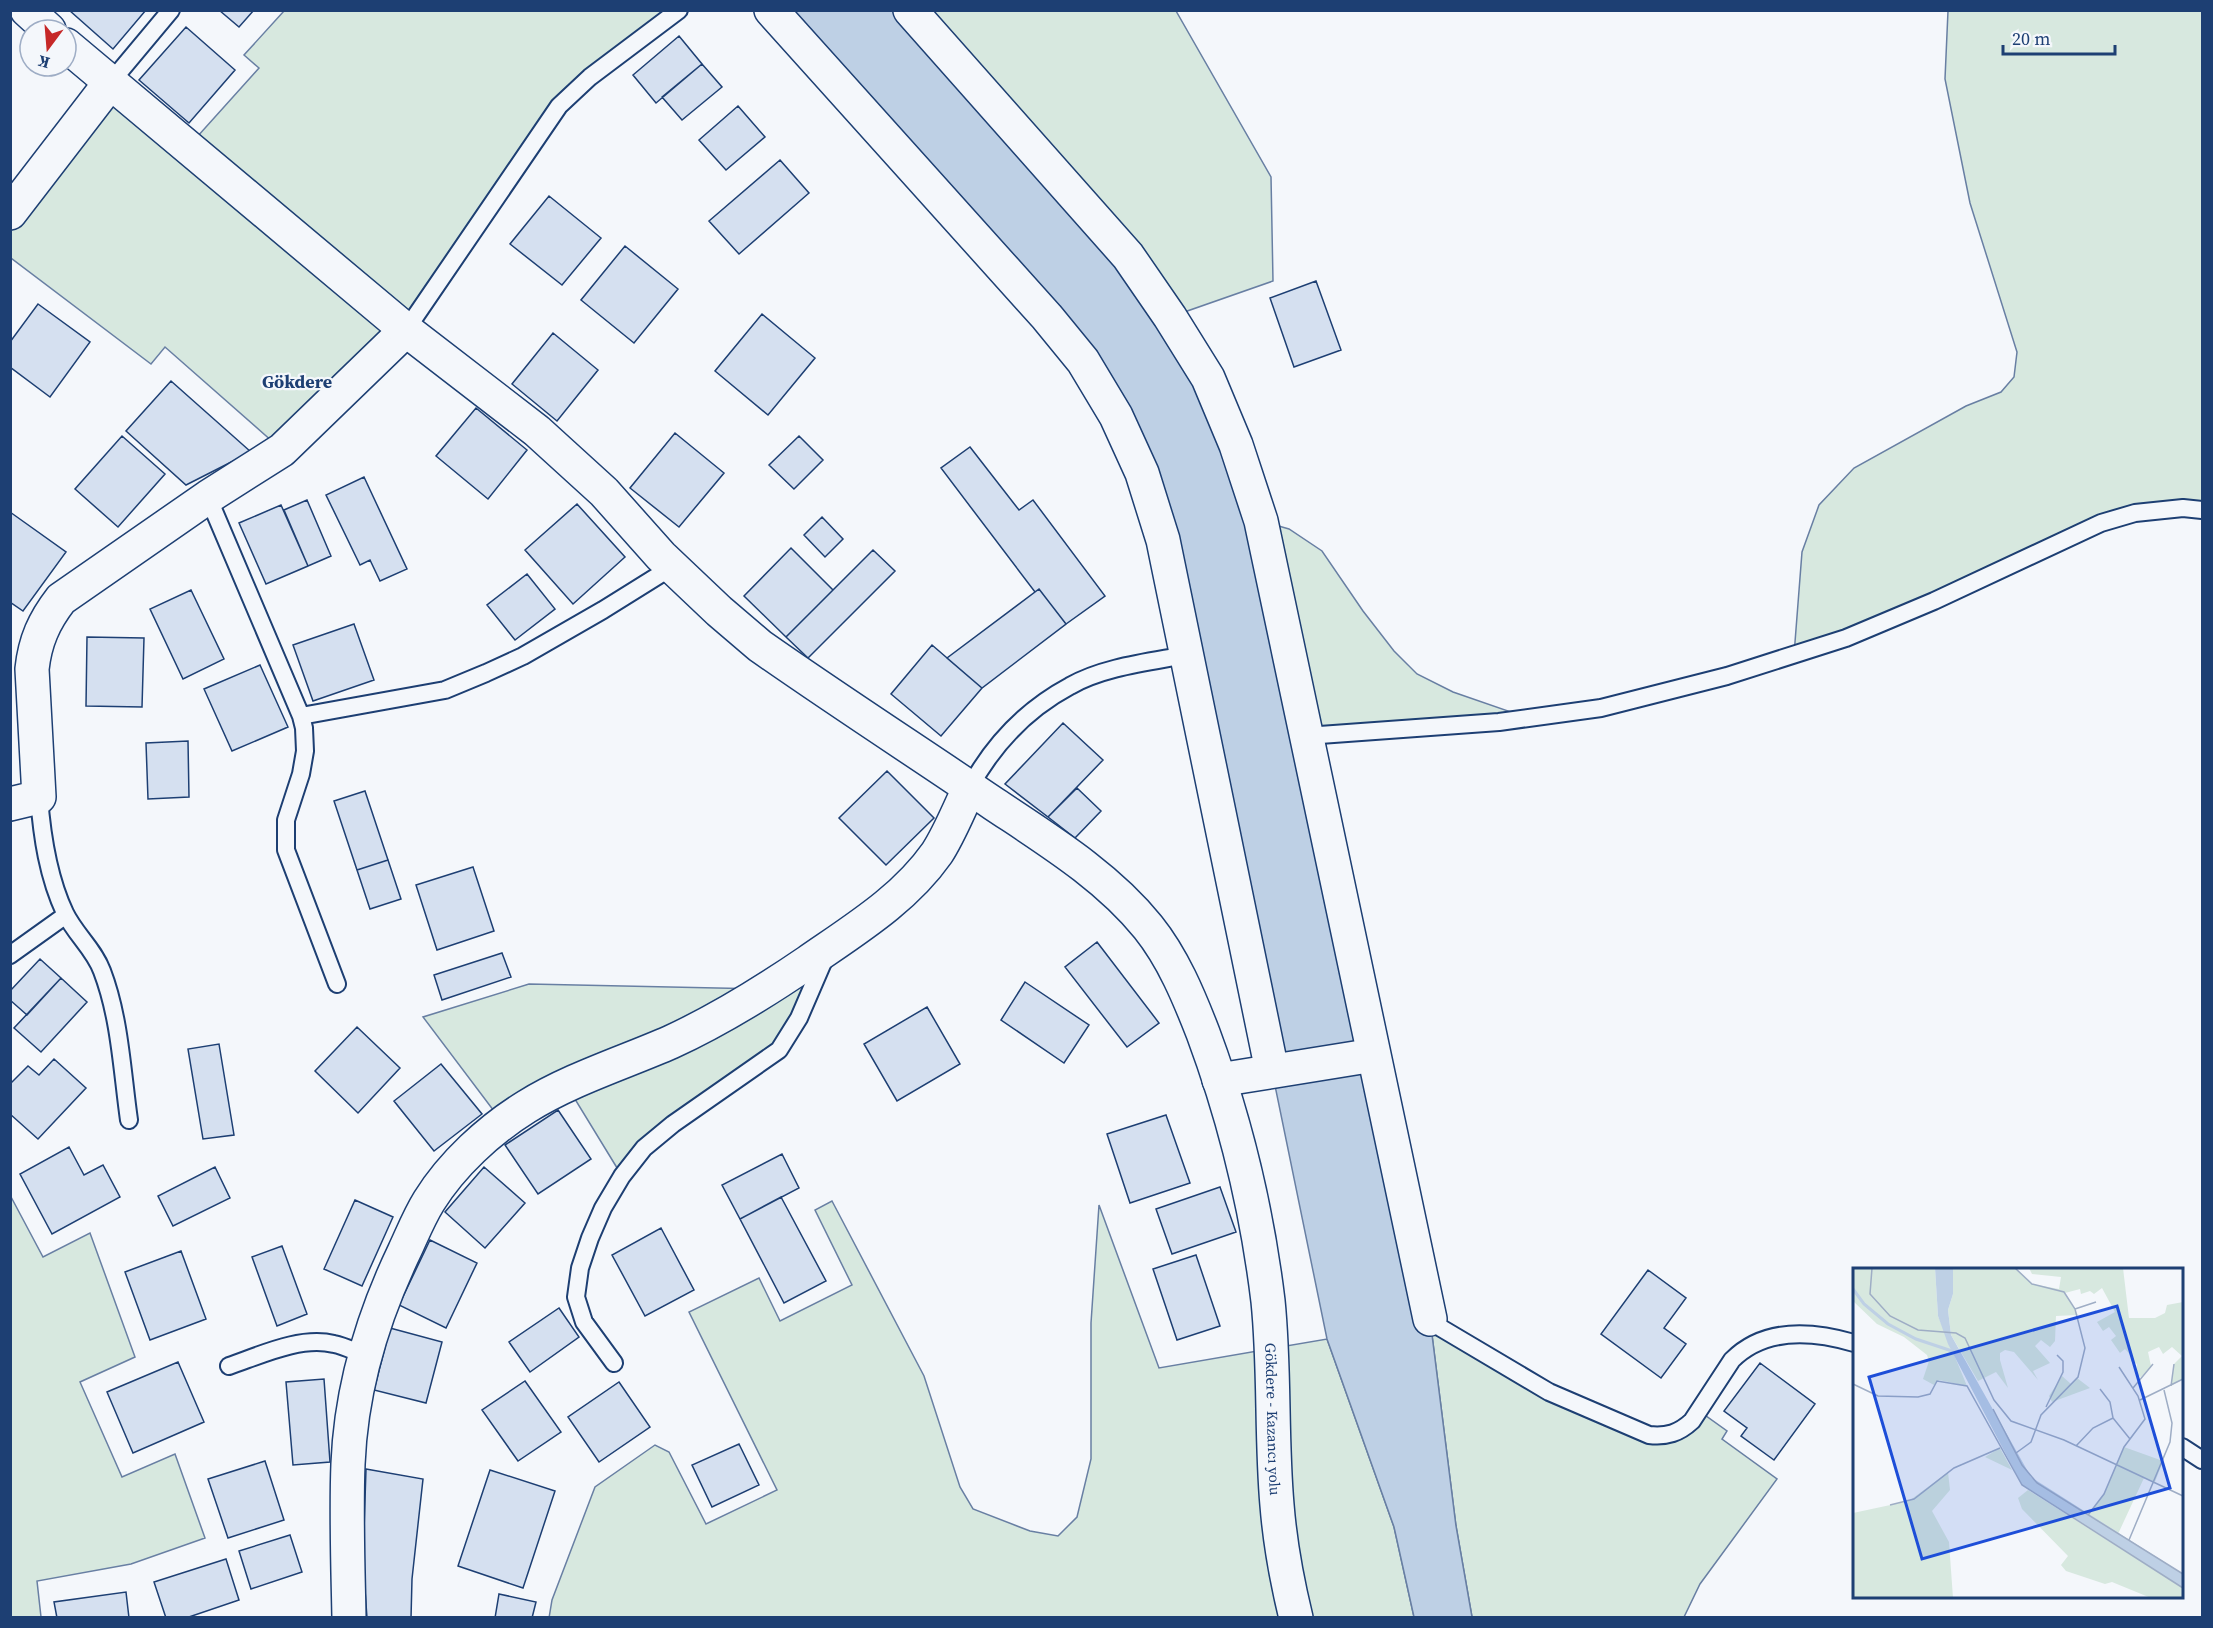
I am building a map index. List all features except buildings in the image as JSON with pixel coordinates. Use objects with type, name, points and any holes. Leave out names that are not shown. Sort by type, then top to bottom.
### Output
[{"type":"street","points":[[771,10],[973,234],[1083,361],[1116,416],[1142,473],[1162,540],[1186,655],[1283,1070]]},
{"type":"street","points":[[910,10],[1128,256],[1208,378],[1236,445],[1261,521],[1306,736],[1362,1057],[1430,1319]]},
{"type":"street","name":"Gökdere - Kazancı yolu","points":[[78,55],[406,330],[537,431],[604,492],[672,567],[760,646],[970,787],[1093,874],[1127,904],[1149,928],[1171,960],[1194,1010],[1237,1138],[1255,1219],[1268,1303],[1277,1506],[1288,1586],[1296,1617]]},
{"type":"street","points":[[10,213],[110,83]]},
{"type":"street","points":[[25,800],[32,669],[37,641],[50,614],[61,599],[208,497],[282,450],[406,330]]},
{"type":"street","points":[[349,1617],[348,1463],[356,1391],[384,1295],[429,1201],[456,1166],[490,1132],[526,1107],[576,1082],[717,1020],[770,989],[885,908],[915,881],[938,851],[970,787]]},
{"type":"street","points":[[1219,1080],[1362,1057]]},
{"type":"lane","points":[[110,83],[171,10]]},
{"type":"lane","points":[[406,330],[559,106],[590,76],[679,10]]},
{"type":"lane","points":[[208,497],[301,716],[305,751],[301,774],[286,820],[284,834],[286,850],[337,984]]},
{"type":"lane","points":[[1306,736],[1499,722],[1613,705],[1727,676],[1846,638],[1934,601],[2101,523],[2135,513],[2182,508],[2202,510]]},
{"type":"lane","points":[[301,716],[445,690],[523,656],[672,567]]},
{"type":"lane","points":[[970,787],[982,766],[1004,738],[1033,711],[1071,685],[1114,669],[1186,655]]},
{"type":"lane","points":[[25,800],[41,831],[47,860],[66,915],[102,970],[114,1010],[129,1120]]},
{"type":"lane","points":[[10,955],[66,915]]},
{"type":"lane","points":[[614,1363],[584,1322],[576,1297],[583,1258],[603,1209],[622,1176],[644,1148],[673,1124],[779,1050],[799,1018],[830,947]]},
{"type":"lane","points":[[1430,1319],[1549,1392],[1649,1435],[1660,1436],[1684,1429],[1692,1421],[1727,1366],[1739,1353],[1754,1345],[1774,1337],[1808,1333],[1853,1343]]},
{"type":"lane","points":[[229,1366],[287,1347],[308,1343],[332,1343],[365,1354]]},
{"type":"lane","points":[[2183,1448],[2202,1460]]},
{"type":"shaded area","points":[[284,11],[679,11],[590,77],[406,330],[282,450],[165,347],[151,364],[11,258],[10,213],[110,83],[188,147],[259,68],[244,55]]},
{"type":"shaded area","points":[[910,11],[1176,11],[1271,177],[1273,281],[1170,317]]},
{"type":"shaded area","points":[[1948,11],[2202,11],[2202,510],[2135,513],[1794,655],[1802,552],[1819,505],[1854,468],[1966,406],[2001,392],[2014,377],[2017,352],[1970,203],[1945,79]]},
{"type":"shaded area","points":[[1261,521],[1289,529],[1322,551],[1363,611],[1394,651],[1417,674],[1453,692],[1528,718],[1306,736]]},
{"type":"shaded area","points":[[829,947],[799,1018],[750,1071],[622,1176],[567,1086],[503,1123],[423,1017],[529,984],[769,989]]},
{"type":"shaded area","points":[[10,1195],[43,1257],[90,1233],[135,1357],[80,1382],[122,1477],[175,1454],[205,1538],[131,1564],[37,1581],[41,1617],[11,1617]]},
{"type":"shaded area","points":[[832,1201],[924,1376],[960,1487],[973,1509],[1030,1531],[1058,1536],[1077,1517],[1091,1459],[1091,1323],[1099,1205],[1159,1368],[1327,1339],[1394,1527],[1414,1617],[549,1618],[552,1600],[595,1487],[655,1445],[669,1452],[706,1524],[777,1490],[689,1312],[759,1278],[780,1321],[852,1285],[815,1210]]},
{"type":"shaded area","points":[[1430,1319],[1549,1392],[1660,1436],[1699,1411],[1727,1431],[1722,1439],[1777,1479],[1700,1584],[1684,1617],[1472,1617],[1456,1526]]},
{"type":"water","points":[[771,11],[910,11],[1058,175],[1236,445],[1430,1319],[1456,1526],[1472,1617],[1414,1617],[1394,1527],[1327,1339],[1163,540],[1116,416]]},
{"type":"district","name":"Gökdere","points":[[297,381]]}]
